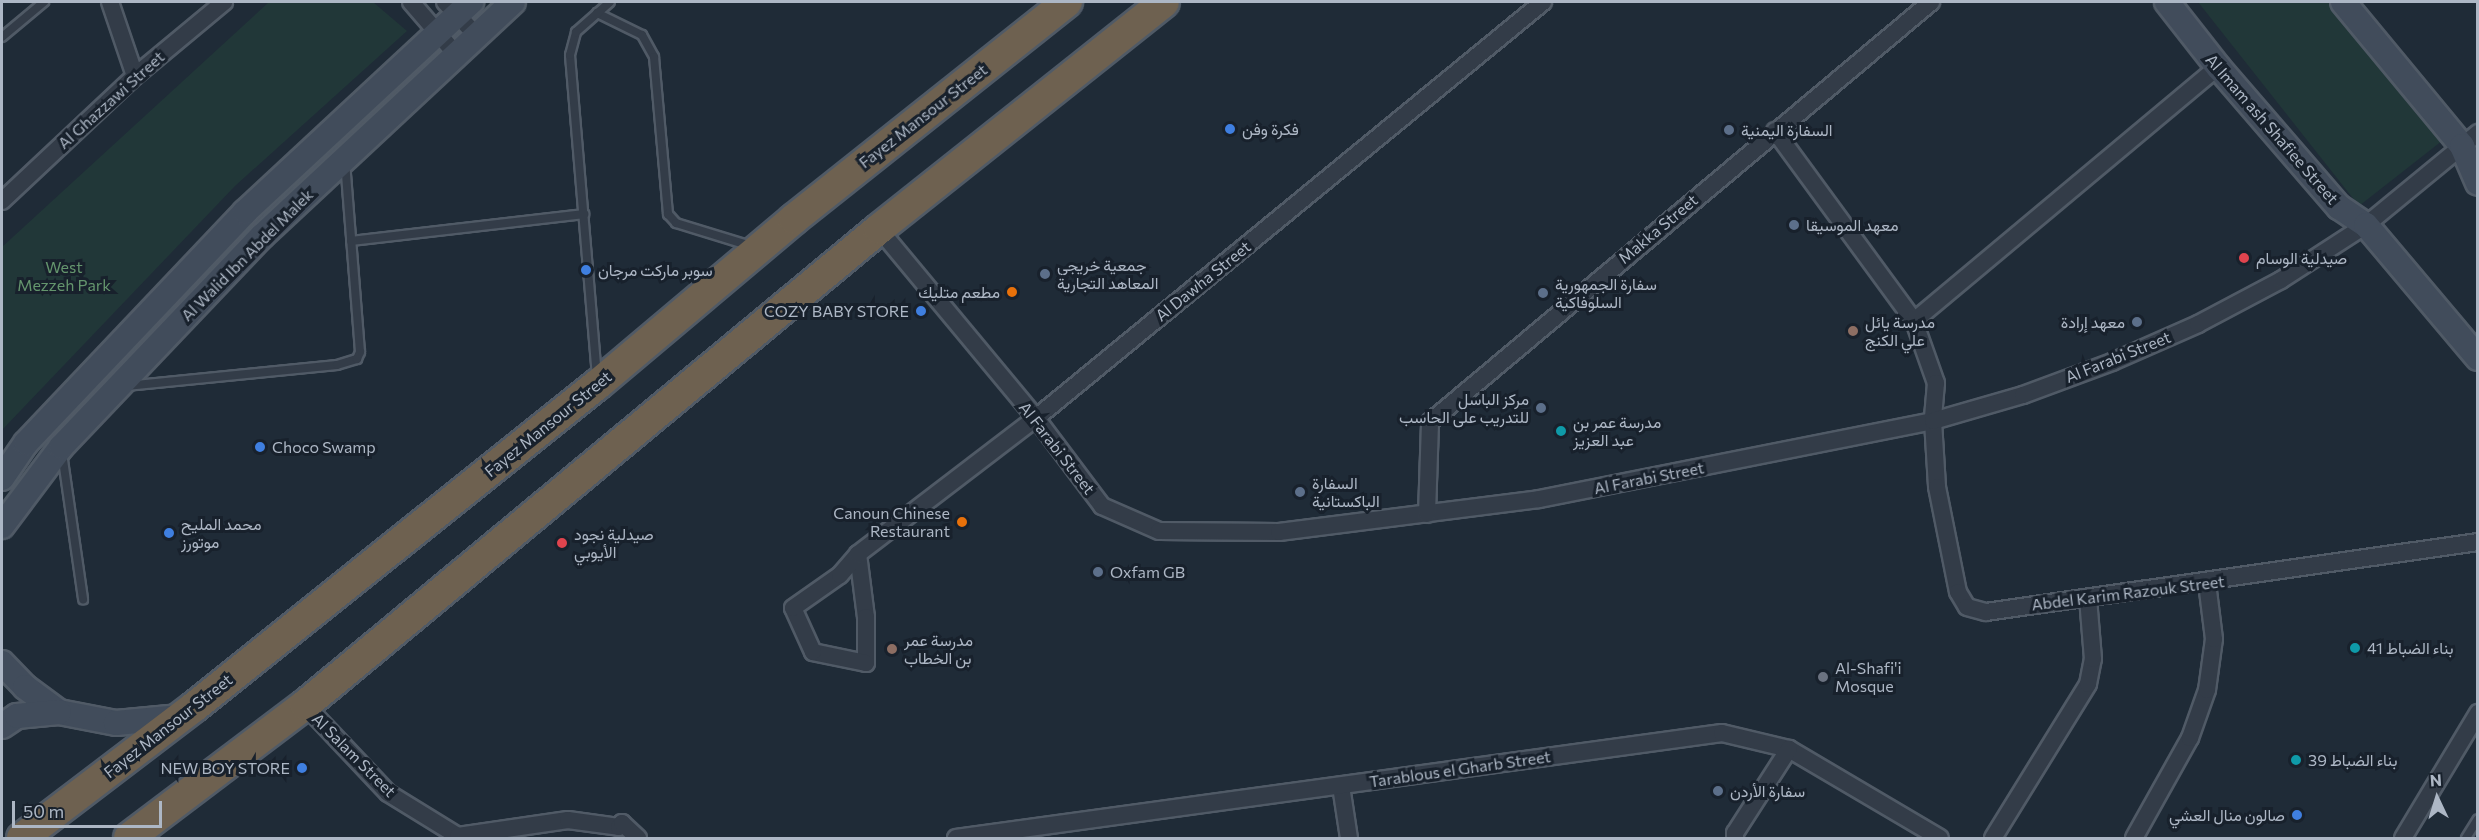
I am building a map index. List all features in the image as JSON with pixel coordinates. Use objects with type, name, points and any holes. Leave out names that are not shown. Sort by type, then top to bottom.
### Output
[{"type":"highway","name":"Fayez Mansour Street","points":[[19,834],[180,717],[598,384],[759,248],[1067,2]]},
{"type":"highway","points":[[129,838],[305,705],[879,229],[1164,2]]},
{"type":"main road","name":"Al Walid Ibn Abdel Malek","points":[[2,526],[61,447],[262,236],[475,34],[513,2]]},
{"type":"main road","name":"Al Imam ash Shafiee Street","points":[[2167,2],[2218,68],[2339,207],[2366,225],[2478,358]]},
{"type":"main road","points":[[2343,2],[2470,140],[2478,183]]},
{"type":"main road","name":"Al Walid Ibn Abdel Malek","points":[[2,478],[26,443],[245,212],[437,32],[457,6]]},
{"type":"main road","points":[[2,665],[59,712]]},
{"type":"main road","points":[[2,726],[17,716],[59,712],[116,723],[180,717]]},
{"type":"street","points":[[110,2],[135,76]]},
{"type":"street","name":"Al Ghazzawi Street","points":[[2,201],[135,76],[224,2]]},
{"type":"street","points":[[411,2],[455,53]]},
{"type":"street","name":"Al Dawha Street","points":[[858,554],[866,617],[866,663],[813,652],[793,608],[840,575],[858,554],[1036,418],[1543,2]]},
{"type":"street","name":"Makka Street","points":[[1427,514],[1430,422],[1931,2]]},
{"type":"street","points":[[457,6],[475,34]]},
{"type":"street","points":[[1914,321],[2218,68]]},
{"type":"street","name":"Abdel Karim Razouk Street","points":[[1775,131],[1914,321],[1936,382],[1933,422],[1937,487],[1958,592],[1967,607],[1986,612],[2206,583],[2478,542]]},
{"type":"street","name":"Al Farabi Street","points":[[879,229],[1036,418],[1102,506],[1159,531],[1279,532],[1539,500],[1933,422],[2034,391],[2198,324],[2281,280],[2366,225],[2470,140]]},
{"type":"street","points":[[2134,838],[2190,738],[2207,690],[2214,639],[2206,583]]},
{"type":"street","points":[[1993,838],[2090,677],[2093,659],[2088,598]]},
{"type":"street","name":"Al Salam Street","points":[[305,705],[388,793],[458,836],[568,820],[619,827],[622,823],[638,838]]},
{"type":"street","points":[[2409,836],[2478,713]]},
{"type":"street","name":"Tarablous el Gharb Street","points":[[956,838],[1722,733],[1789,749],[1940,838]]},
{"type":"street","points":[[1736,838],[1735,833],[1789,749]]},
{"type":"street","points":[[1341,786],[1349,838]]},
{"type":"lane","points":[[2,37],[44,2]]},
{"type":"lane","points":[[598,384],[570,55],[576,32],[610,2]]},
{"type":"lane","points":[[597,13],[642,36],[654,57],[668,214],[676,223],[759,248]]},
{"type":"lane","points":[[119,387],[337,365],[357,359],[360,352],[345,158]]},
{"type":"lane","points":[[351,241],[584,214]]},
{"type":"lane","points":[[61,447],[83,599]]},
{"type":"lane","points":[[2466,838],[2478,819]]},
{"type":"green space","name":"West Mezzeh Park","points":[[269,2],[373,2],[407,31],[235,186],[2,430],[2,247]]},
{"type":"green space","points":[[2198,2],[2340,2],[2447,137],[2359,206]]},
{"type":"place","name":"فكرة وفن","points":[[1230,129]]},
{"type":"place","name":"السفارة اليمنية","points":[[1729,130]]},
{"type":"place","name":"معهد الموسيقا","points":[[1794,225]]},
{"type":"place","name":"صيدلية الوسام","points":[[2244,258]]},
{"type":"place","name":"سوبر ماركت مرجان","points":[[586,270]]},
{"type":"place","name":"جمعية خريجي المعاهد التجارية","points":[[1045,274]]},
{"type":"place","name":"مطعم متليك","points":[[1012,292]]},
{"type":"place","name":"سفارة الجمهورية السلوفاكية","points":[[1543,293]]},
{"type":"place","name":"COZY BABY STORE","points":[[921,311]]},
{"type":"place","name":"معهد إرادة","points":[[2137,322]]},
{"type":"place","name":"مدرسة يائل علي الكنج","points":[[1853,331]]},
{"type":"place","name":"مركز الباسل للتدريب على الحاسب","points":[[1541,408]]},
{"type":"place","name":"مدرسة عمر بن عبد العزيز","points":[[1561,431]]},
{"type":"place","name":"Choco Swamp","points":[[260,447]]},
{"type":"place","name":"السفارة الباكستانية","points":[[1300,492]]},
{"type":"place","name":"Canoun Chinese Restaurant","points":[[962,522]]},
{"type":"place","name":"محمد المليح موتورز","points":[[169,533]]},
{"type":"place","name":"صيدلية نجود الأيوبي","points":[[562,543]]},
{"type":"place","name":"Oxfam GB","points":[[1098,572]]},
{"type":"place","name":"بناء الضباط 41","points":[[2355,648]]},
{"type":"place","name":"مدرسة عمر بن الخطاب","points":[[892,649]]},
{"type":"place","name":"Al-Shafi'i Mosque","points":[[1823,677]]},
{"type":"place","name":"بناء الضباط 39","points":[[2296,760]]},
{"type":"place","name":"NEW BOY STORE","points":[[302,768]]},
{"type":"place","name":"سفارة الأردن","points":[[1718,791]]},
{"type":"place","name":"صالون منال العشي","points":[[2297,815]]}]
